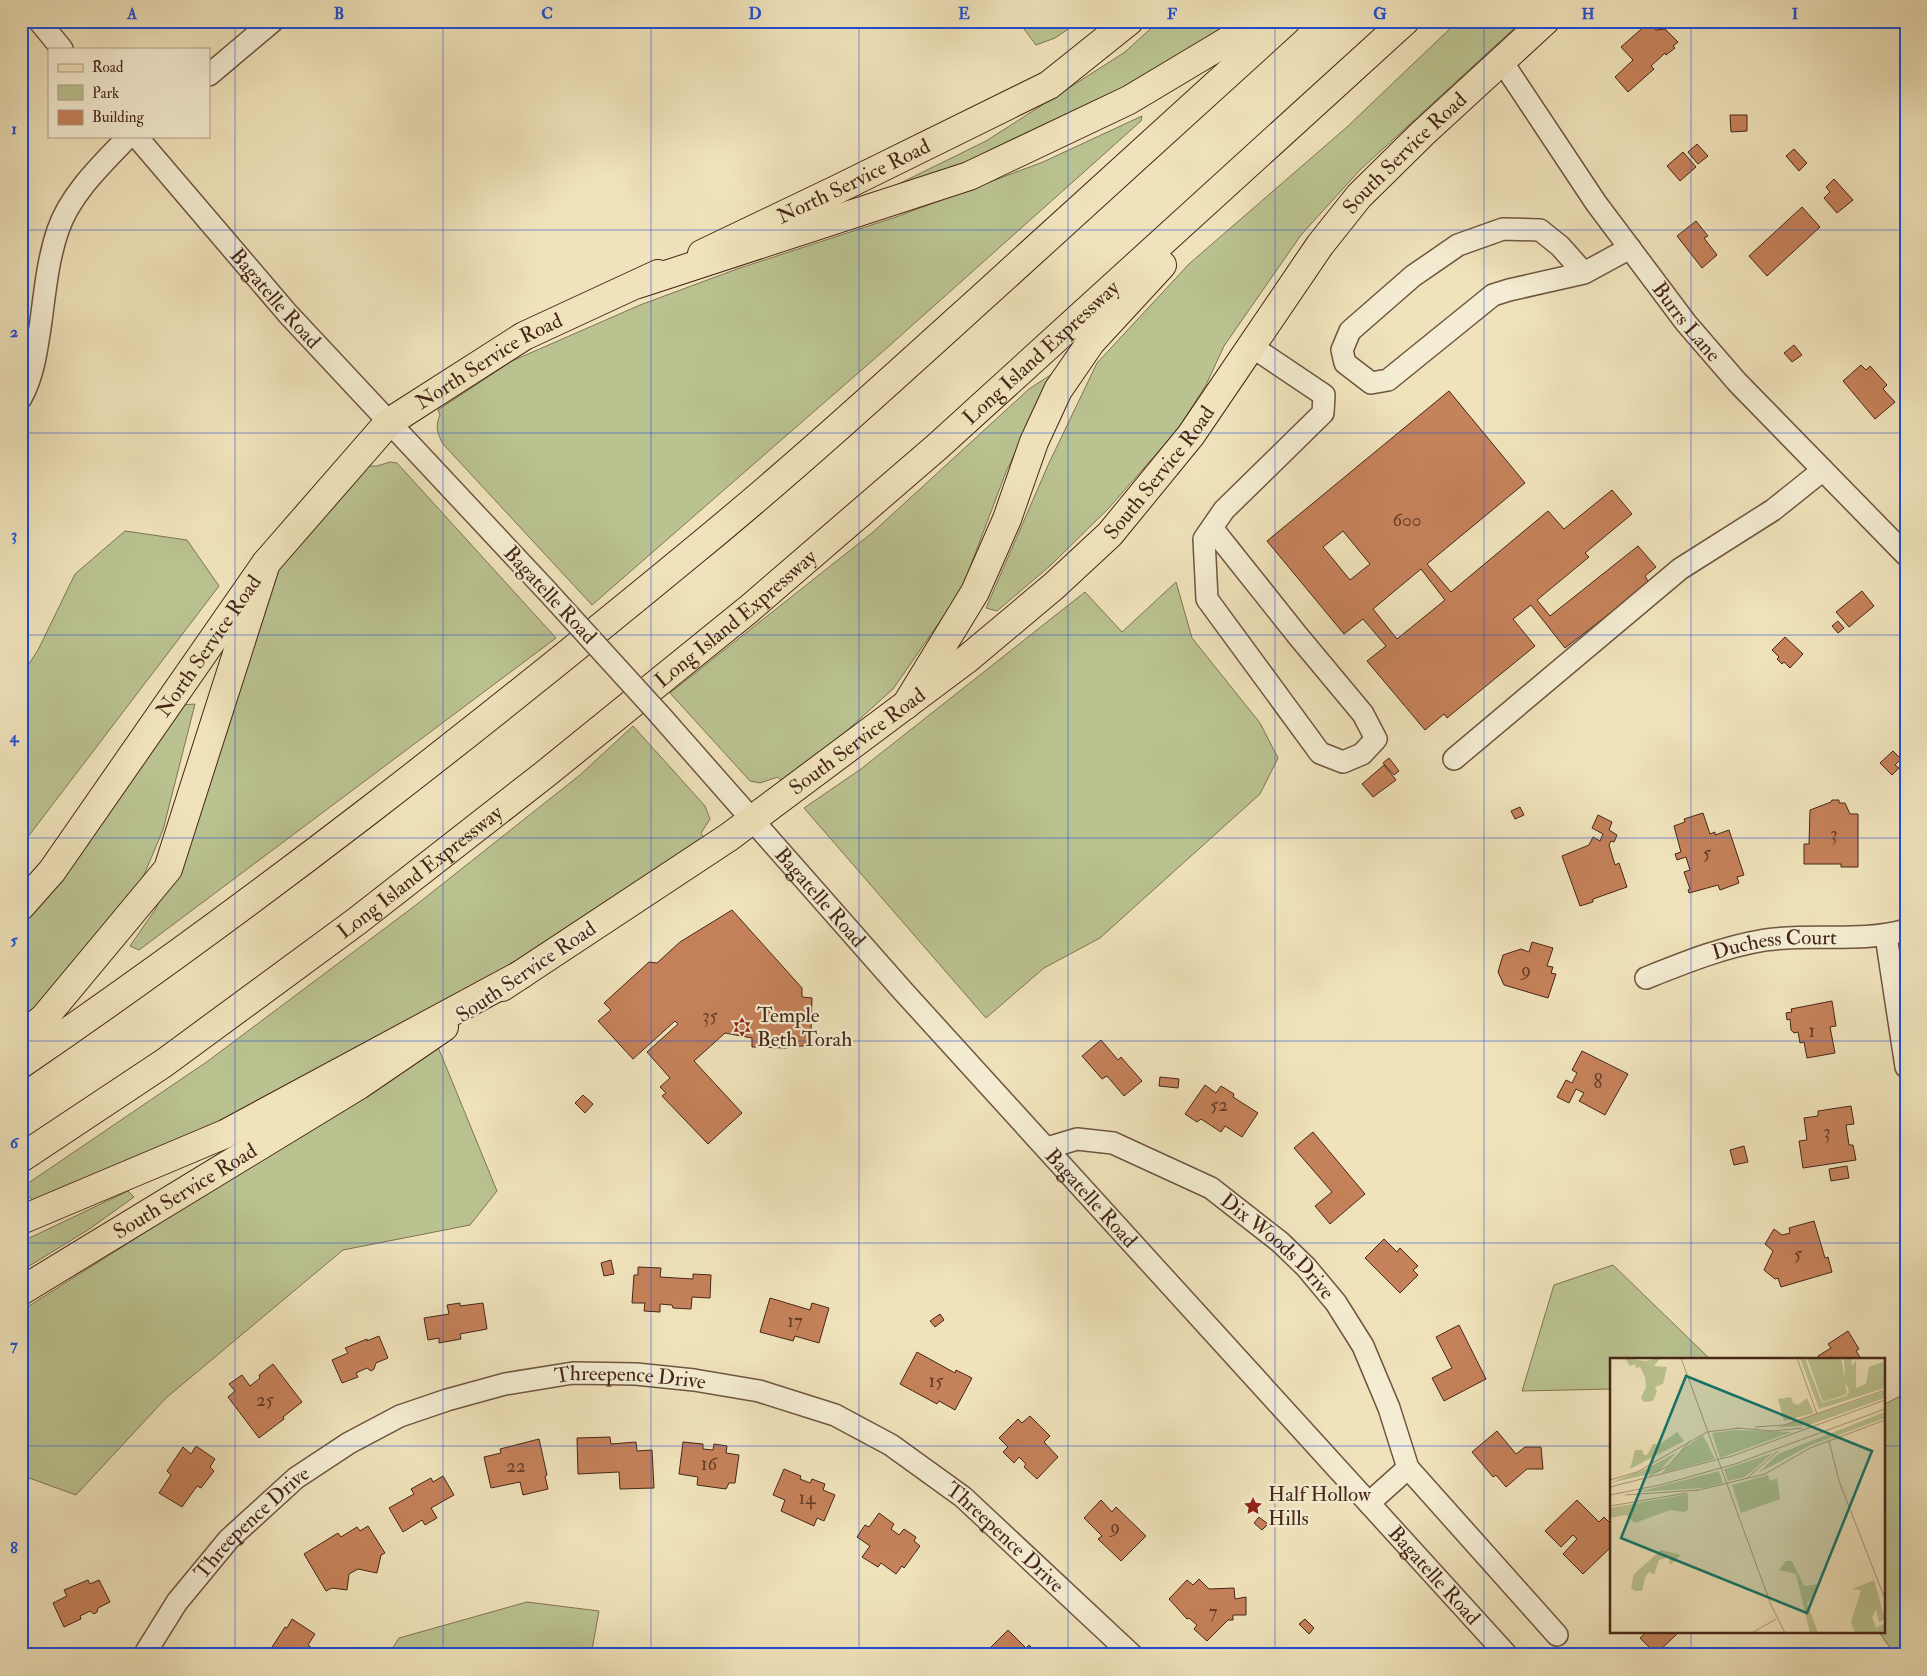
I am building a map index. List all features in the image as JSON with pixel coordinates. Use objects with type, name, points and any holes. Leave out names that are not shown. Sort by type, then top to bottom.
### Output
[{"type":"main road","name":"North Service Road","points":[[21,906],[52,871],[266,563],[388,424],[524,336],[840,188],[1049,85],[1129,21]]},
{"type":"main road","points":[[638,284],[968,176],[1130,100],[1261,21]]},
{"type":"main road","points":[[21,1064],[118,998],[308,857],[494,712],[698,548],[884,386],[1286,21]]},
{"type":"main road","name":"South Service Road","points":[[21,1291],[359,1085],[729,837],[967,659],[1047,592],[1110,534],[1190,435],[1320,245],[1360,196],[1423,133],[1545,21]]},
{"type":"main road","points":[[906,705],[975,592],[1007,519],[1034,442],[1054,398],[1091,342],[1138,290],[1399,27]]},
{"type":"main road","name":"Long Island Expressway","points":[[21,1158],[164,1063],[357,921],[544,775],[749,609],[938,446],[1399,27]]},
{"type":"main road","points":[[21,1036],[44,1018],[168,869],[266,563]]},
{"type":"main road","points":[[21,1220],[225,1134],[522,974]]},
{"type":"street","points":[[39,21],[61,48]]},
{"type":"street","points":[[210,74],[273,21]]},
{"type":"street","name":"Burrs Lane","points":[[1501,60],[1596,203],[1686,323],[1737,382],[1906,555]]},
{"type":"street","points":[[21,398],[36,357],[58,229],[76,196],[100,166],[127,138]]},
{"type":"street","name":"Bagatelle Road","points":[[138,138],[256,279],[388,424],[547,591],[659,714],[902,990],[1507,1655]]},
{"type":"street","points":[[1584,273],[1560,246],[1540,230],[1503,229],[1458,245],[1413,276],[1350,331],[1342,350],[1345,363],[1371,383],[1388,380],[1493,296],[1509,290],[1584,273],[1630,248]]},
{"type":"street","points":[[1212,528],[1298,636],[1364,714],[1376,739],[1362,754],[1343,762],[1320,753],[1207,599],[1204,539],[1224,510],[1323,413],[1324,395],[1251,346]]},
{"type":"street","points":[[1454,758],[1680,569],[1773,510],[1823,470]]},
{"type":"street","points":[[1896,933],[1906,1067]]},
{"type":"street","name":"Duchess Court","points":[[1646,978],[1714,951],[1766,940],[1896,933]]},
{"type":"street","name":"Dix Woods Drive","points":[[1047,1148],[1077,1139],[1114,1143],[1211,1188],[1280,1242],[1306,1267],[1336,1303],[1363,1346],[1390,1408],[1408,1468],[1558,1635]]},
{"type":"street","name":"Threepence Drive","points":[[144,1655],[178,1602],[229,1539],[296,1478],[349,1443],[400,1416],[447,1400],[505,1384],[573,1373],[636,1374],[694,1380],[759,1391],[835,1415],[890,1444],[964,1497],[1132,1655]]},
{"type":"street","points":[[1369,1503],[1408,1468]]},
{"type":"green space","points":[[1018,21],[1080,21],[1055,38],[1036,45]]},
{"type":"green space","points":[[1159,21],[1234,21],[1078,119],[928,182],[866,200],[986,141],[1125,52]]},
{"type":"green space","points":[[1458,21],[1522,21],[1360,170],[1301,235],[1224,346],[1206,385],[1178,429],[1108,509],[1051,565],[997,611],[986,608],[1049,463],[1097,363],[1189,264],[1347,127]]},
{"type":"green space","points":[[1142,116],[1141,121],[888,347],[592,605],[441,440],[437,430],[440,415],[438,410],[512,361],[640,305],[737,269],[896,217],[1043,162]]},
{"type":"green space","points":[[1052,374],[1006,472],[961,591],[893,689],[811,763],[781,781],[778,777],[760,783],[750,781],[670,693],[872,533],[1029,389]]},
{"type":"green space","points":[[390,462],[397,463],[556,638],[139,950],[130,946],[155,910],[185,850],[267,582],[368,466],[377,466]]},
{"type":"green space","points":[[125,531],[187,540],[219,586],[21,846],[21,676],[38,650],[75,574]]},
{"type":"green space","points":[[1176,582],[1192,638],[1260,723],[1278,758],[1260,794],[1100,938],[1044,968],[986,1018],[804,808],[861,769],[1085,592],[1122,632]]},
{"type":"green space","points":[[195,704],[163,830],[135,896],[90,956],[21,1021],[21,926],[97,826],[181,705]]},
{"type":"green space","points":[[633,726],[705,806],[710,819],[701,833],[704,838],[564,935],[425,1017],[273,1098],[41,1206],[28,1196],[21,1200],[21,1188],[208,1061],[416,905],[580,775]]},
{"type":"green space","points":[[438,1047],[497,1191],[470,1225],[343,1250],[166,1398],[76,1495],[21,1475],[21,1311]]},
{"type":"green space","points":[[128,1191],[134,1197],[88,1230],[21,1271],[21,1242]]},
{"type":"green space","points":[[1613,1265],[1709,1358],[1610,1358],[1610,1389],[1522,1391],[1554,1285]]},
{"type":"green space","points":[[1906,1393],[1906,1575],[1899,1590],[1906,1600],[1906,1655],[1895,1655],[1880,1634],[1884,1634],[1884,1404]]},
{"type":"green space","points":[[527,1602],[599,1611],[591,1655],[388,1655],[399,1638]]},
{"type":"building","points":[[1647,24],[1651,24],[1656,30],[1665,29],[1678,42],[1673,46],[1675,48],[1666,55],[1665,53],[1651,66],[1654,69],[1628,92],[1615,77],[1633,60],[1621,47]]},
{"type":"building","points":[[1730,115],[1747,115],[1747,131],[1731,132]]},
{"type":"building","points":[[1697,144],[1708,156],[1698,164],[1688,152]]},
{"type":"building","points":[[1794,149],[1807,163],[1799,171],[1786,156]]},
{"type":"building","points":[[1683,152],[1696,167],[1680,181],[1667,166]]},
{"type":"building","points":[[1834,179],[1853,200],[1837,213],[1824,198],[1830,192],[1826,187]]},
{"type":"building","points":[[1802,207],[1820,227],[1767,276],[1749,256]]},
{"type":"building","points":[[1696,221],[1708,236],[1704,238],[1717,255],[1702,268],[1677,236]]},
{"type":"building","points":[[1794,345],[1802,355],[1792,362],[1784,353]]},
{"type":"building","points":[[1861,365],[1866,370],[1870,366],[1887,385],[1883,389],[1895,402],[1875,419],[1843,381]]},
{"type":"building","points":[[1449,391],[1525,483],[1427,564],[1451,592],[1548,511],[1564,529],[1612,490],[1632,514],[1585,553],[1589,557],[1537,600],[1550,616],[1638,546],[1656,567],[1645,576],[1649,583],[1565,648],[1531,605],[1513,619],[1535,646],[1447,718],[1444,714],[1425,730],[1367,661],[1386,646],[1363,619],[1344,634],[1267,541]],"holes":[[[1343,531],[1370,564],[1350,580],[1323,547]],[[1421,569],[1445,600],[1397,639],[1373,609]]]},
{"type":"building","points":[[1862,591],[1874,606],[1849,627],[1836,612]]},
{"type":"building","points":[[1838,621],[1844,628],[1838,633],[1832,626]]},
{"type":"building","points":[[1785,637],[1803,654],[1790,668],[1784,662],[1782,664],[1777,659],[1779,657],[1772,650]]},
{"type":"building","points":[[1893,751],[1901,759],[1895,765],[1899,768],[1892,775],[1880,763]]},
{"type":"building","points":[[1389,758],[1399,771],[1394,775],[1383,763]]},
{"type":"building","points":[[1384,765],[1396,780],[1373,797],[1362,784]]},
{"type":"building","points":[[1832,800],[1839,800],[1839,803],[1845,803],[1850,814],[1858,814],[1858,867],[1841,867],[1841,864],[1804,864],[1804,844],[1809,844],[1810,810]]},
{"type":"building","points":[[1520,807],[1524,815],[1515,819],[1511,811]]},
{"type":"building","points":[[1703,813],[1710,834],[1715,832],[1715,835],[1729,830],[1744,875],[1737,877],[1739,883],[1720,890],[1718,885],[1689,893],[1688,890],[1690,889],[1684,872],[1690,870],[1686,857],[1677,860],[1675,854],[1681,852],[1674,826],[1685,822],[1684,819]]},
{"type":"building","points":[[1598,815],[1612,822],[1609,830],[1617,835],[1614,842],[1611,841],[1609,845],[1615,865],[1619,863],[1627,887],[1593,899],[1593,902],[1580,906],[1562,856],[1589,845],[1593,837],[1600,841],[1603,834],[1592,828]]},
{"type":"building","name":"Temple Beth Torah","points":[[732,910],[802,988],[802,997],[812,998],[811,1031],[808,1031],[806,1046],[787,1046],[787,1048],[752,1047],[752,1038],[725,1033],[694,1061],[742,1113],[708,1144],[662,1096],[666,1093],[660,1087],[670,1078],[647,1052],[678,1024],[675,1021],[633,1059],[598,1021],[611,1010],[604,1003],[649,962],[657,963],[680,942]]},
{"type":"building","points":[[1532,942],[1553,948],[1547,966],[1553,967],[1551,973],[1556,974],[1548,998],[1504,985],[1498,972],[1503,955],[1521,949],[1529,952]]},
{"type":"building","points":[[1832,1001],[1836,1026],[1830,1027],[1835,1053],[1807,1058],[1804,1042],[1800,1043],[1798,1032],[1794,1033],[1791,1030],[1790,1019],[1787,1020],[1786,1013],[1792,1012],[1791,1009]]},
{"type":"building","points":[[1101,1040],[1118,1060],[1121,1057],[1142,1081],[1124,1096],[1107,1076],[1102,1079],[1082,1056]]},
{"type":"building","points":[[1582,1051],[1628,1074],[1605,1115],[1579,1101],[1584,1093],[1576,1089],[1569,1103],[1557,1097],[1566,1080],[1572,1083],[1577,1073],[1572,1070]]},
{"type":"building","points":[[1160,1077],[1179,1079],[1178,1088],[1159,1086]]},
{"type":"building","points":[[1205,1085],[1216,1093],[1221,1086],[1234,1094],[1233,1097],[1258,1113],[1242,1137],[1225,1126],[1221,1132],[1201,1119],[1197,1122],[1185,1114]]},
{"type":"building","points":[[583,1095],[593,1104],[585,1113],[575,1103]]},
{"type":"building","points":[[1851,1106],[1854,1124],[1846,1125],[1849,1145],[1853,1145],[1856,1160],[1803,1168],[1799,1141],[1807,1140],[1804,1118],[1818,1116],[1818,1111]]},
{"type":"building","points":[[1313,1132],[1365,1194],[1330,1224],[1315,1206],[1332,1192],[1294,1148]]},
{"type":"building","points":[[1744,1146],[1748,1162],[1734,1165],[1730,1150]]},
{"type":"building","points":[[1847,1166],[1849,1178],[1831,1181],[1829,1169]]},
{"type":"building","points":[[1814,1221],[1825,1258],[1828,1257],[1832,1272],[1781,1287],[1778,1278],[1775,1279],[1764,1270],[1773,1251],[1765,1244],[1774,1229],[1782,1235],[1790,1233],[1789,1228]]},
{"type":"building","points":[[1384,1239],[1397,1252],[1400,1248],[1418,1266],[1413,1270],[1418,1275],[1400,1293],[1365,1258]]},
{"type":"building","points":[[611,1260],[614,1274],[604,1276],[601,1263]]},
{"type":"building","points":[[638,1267],[661,1268],[660,1277],[693,1279],[693,1274],[711,1275],[710,1298],[692,1297],[691,1309],[673,1308],[672,1305],[660,1304],[660,1312],[644,1311],[645,1303],[632,1303],[634,1275],[638,1275]]},
{"type":"building","points":[[770,1298],[810,1310],[812,1303],[829,1308],[819,1343],[795,1336],[793,1341],[760,1332]]},
{"type":"building","points":[[460,1303],[460,1306],[483,1303],[487,1329],[460,1334],[461,1339],[439,1343],[439,1338],[428,1340],[424,1318],[449,1314],[447,1305]]},
{"type":"building","points":[[940,1314],[944,1320],[935,1327],[930,1321]]},
{"type":"building","points":[[1459,1325],[1486,1379],[1444,1401],[1432,1378],[1452,1368],[1436,1337]]},
{"type":"building","points":[[1848,1331],[1859,1349],[1856,1351],[1861,1358],[1819,1358],[1818,1356],[1831,1348],[1828,1344]]},
{"type":"building","points":[[379,1336],[388,1358],[376,1363],[371,1371],[367,1368],[356,1373],[358,1377],[342,1383],[332,1360],[348,1353],[345,1348]]},
{"type":"building","points":[[917,1352],[955,1373],[956,1370],[972,1378],[955,1410],[939,1401],[937,1404],[900,1384]]},
{"type":"building","points":[[273,1364],[302,1402],[259,1438],[228,1397],[235,1391],[229,1384],[242,1375],[250,1386],[260,1378],[259,1375]]},
{"type":"building","points":[[1030,1416],[1050,1436],[1044,1442],[1058,1457],[1037,1479],[1024,1467],[1026,1464],[1019,1457],[1014,1463],[1003,1452],[1008,1447],[999,1438],[1018,1419],[1022,1423]]},
{"type":"building","points":[[1497,1431],[1516,1454],[1525,1447],[1541,1447],[1543,1469],[1527,1469],[1506,1487],[1496,1475],[1493,1477],[1472,1452]]},
{"type":"building","points":[[610,1437],[611,1444],[636,1442],[637,1451],[652,1450],[654,1488],[620,1489],[619,1472],[578,1474],[577,1438]]},
{"type":"building","points":[[539,1439],[548,1489],[523,1495],[520,1482],[491,1488],[484,1457],[501,1453],[500,1449]]},
{"type":"building","points":[[683,1442],[703,1444],[703,1449],[713,1450],[714,1444],[727,1446],[726,1453],[739,1455],[735,1483],[729,1483],[726,1489],[697,1485],[698,1477],[679,1474]]},
{"type":"building","points":[[196,1446],[215,1459],[210,1467],[214,1471],[201,1488],[197,1486],[182,1507],[159,1493],[171,1475],[167,1471],[183,1447],[191,1454]]},
{"type":"building","points":[[784,1469],[801,1476],[800,1479],[810,1483],[812,1479],[825,1484],[823,1490],[835,1495],[824,1521],[817,1518],[814,1526],[781,1511],[785,1500],[773,1495]]},
{"type":"building","points":[[443,1476],[454,1495],[431,1508],[437,1518],[425,1525],[422,1520],[403,1532],[389,1508],[414,1494],[411,1489],[431,1478],[433,1482]]},
{"type":"building","points":[[1101,1500],[1112,1512],[1116,1507],[1146,1536],[1121,1561],[1098,1539],[1102,1536],[1084,1518]]},
{"type":"building","points":[[1577,1500],[1599,1522],[1604,1517],[1610,1523],[1610,1548],[1583,1574],[1563,1554],[1577,1539],[1573,1535],[1561,1547],[1545,1531]]},
{"type":"building","points":[[879,1513],[894,1524],[891,1529],[899,1535],[904,1529],[916,1537],[914,1541],[920,1546],[904,1568],[902,1566],[896,1574],[881,1563],[878,1567],[862,1557],[870,1546],[857,1537],[865,1525],[869,1527]]},
{"type":"building","points":[[1259,1517],[1268,1524],[1262,1530],[1254,1523]]},
{"type":"building","points":[[368,1526],[385,1553],[381,1555],[377,1573],[358,1569],[349,1574],[347,1590],[332,1588],[326,1591],[304,1554],[338,1533],[341,1537],[357,1527],[360,1531]]},
{"type":"building","points":[[1199,1579],[1209,1589],[1234,1588],[1235,1599],[1246,1597],[1246,1615],[1233,1615],[1233,1620],[1228,1620],[1207,1641],[1194,1629],[1197,1625],[1189,1618],[1187,1619],[1169,1599],[1187,1580],[1193,1585]]},
{"type":"building","points":[[88,1580],[90,1584],[99,1580],[110,1602],[98,1608],[94,1614],[90,1611],[80,1616],[81,1619],[64,1627],[53,1603],[67,1596],[64,1590]]},
{"type":"building","points":[[292,1619],[315,1634],[308,1645],[312,1648],[308,1655],[267,1655],[285,1627],[287,1628]]},
{"type":"building","points":[[1305,1619],[1314,1628],[1309,1634],[1299,1624]]},
{"type":"building","points":[[1008,1630],[1026,1648],[1029,1645],[1039,1655],[995,1655],[989,1649]]},
{"type":"building","points":[[1644,1634],[1677,1634],[1656,1654],[1640,1638]]},
{"type":"place","name":"Temple Beth Torah","points":[[742,1027]]},
{"type":"place","name":"Half Hollow Hills","points":[[1253,1506]]}]
